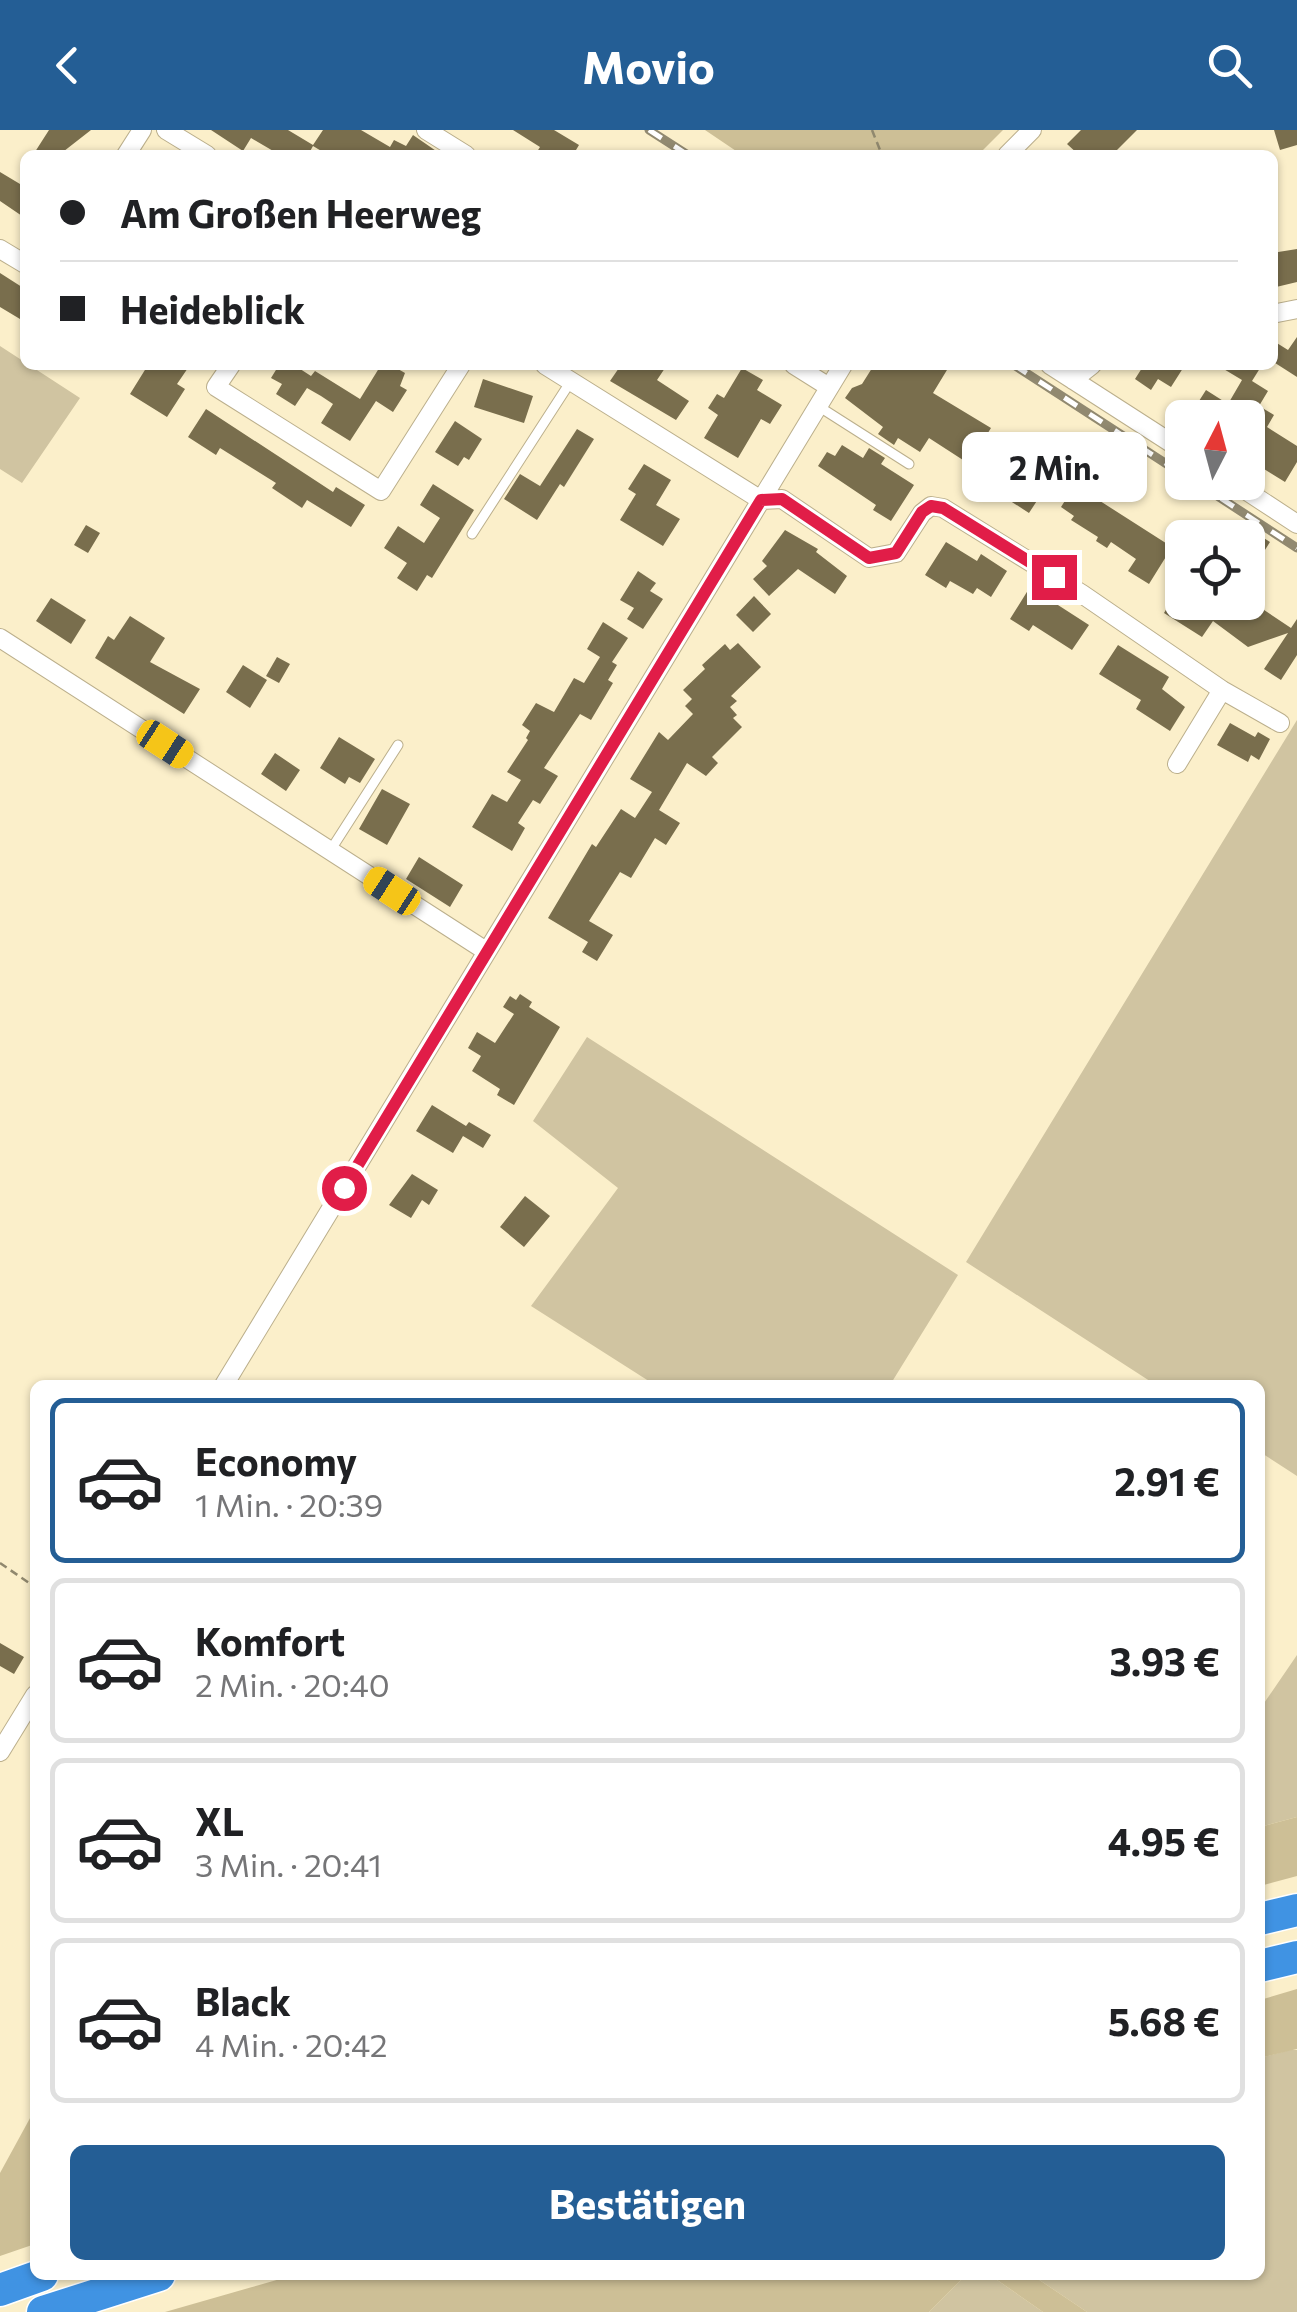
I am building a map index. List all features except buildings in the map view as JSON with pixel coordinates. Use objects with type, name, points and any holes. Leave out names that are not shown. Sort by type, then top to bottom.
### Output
[{"type":"highway","points":[[1265,1918],[1297,1910]]},
{"type":"highway","points":[[1265,1965],[1297,1958]]},
{"type":"highway","points":[[0,2290],[30,2279]]},
{"type":"highway","points":[[42,2312],[143,2280]]},
{"type":"street","points":[[166,130],[199,150]]},
{"type":"street","points":[[426,130],[458,150]]},
{"type":"street","points":[[1012,150],[1032,130]]},
{"type":"street","points":[[227,370],[216,388],[381,491],[458,370]]},
{"type":"street","points":[[554,370],[761,500],[782,499],[869,558],[896,553],[922,512],[931,506],[943,508],[1082,594],[1222,690],[1280,723]]},
{"type":"street","points":[[802,370],[829,387]]},
{"type":"street","points":[[227,1380],[840,370]]},
{"type":"street","points":[[1058,370],[1165,439]]},
{"type":"street","points":[[1073,380],[1086,370]]},
{"type":"street","points":[[1260,500],[1297,524]]},
{"type":"street","points":[[0,638],[486,952]]},
{"type":"street","points":[[1177,764],[1222,690]]},
{"type":"street","points":[[0,1752],[30,1703]]},
{"type":"lane","points":[[472,534],[570,381]]},
{"type":"lane","points":[[818,406],[909,464]]},
{"type":"lane","points":[[330,851],[398,745]]},
{"type":"path","points":[[0,1563],[30,1584]]},
{"type":"shaded area","points":[[705,130],[1003,130],[983,150],[735,150]]},
{"type":"shaded area","points":[[0,346],[20,359],[20,370],[37,370],[80,398],[22,483],[0,469]]},
{"type":"shaded area","points":[[1297,720],[1297,1476],[1265,1455],[1265,1380],[1148,1380],[966,1262]]},
{"type":"shaded area","points":[[587,1037],[958,1275],[893,1380],[647,1380],[531,1306],[618,1188],[533,1121]]},
{"type":"shaded area","points":[[1297,1655],[1297,1817],[1265,1826],[1265,1702]]},
{"type":"shaded area","points":[[1297,1817],[1297,1876],[1265,1885],[1265,1826]]},
{"type":"shaded area","points":[[1297,1989],[1297,2049],[1265,2057],[1265,1999]]},
{"type":"shaded area","points":[[1297,2050],[1297,2312],[1087,2312],[1039,2280],[1265,2280],[1265,2057]]},
{"type":"shaded area","points":[[30,2118],[30,2246],[0,2256],[0,2173]]},
{"type":"shaded area","points":[[277,2280],[961,2280],[929,2312],[165,2312]]},
{"type":"shaded area","points":[[961,2280],[997,2280],[1043,2312],[929,2312]]},
{"type":"shaded area","points":[[997,2280],[1039,2280],[1087,2312],[1043,2312]]},
{"type":"railway","points":[[649,130],[680,150]]},
{"type":"railway","points":[[1022,370],[1165,463]]},
{"type":"railway","points":[[1224,500],[1297,548]]},
{"type":"route","points":[[344,1188],[761,500],[782,499],[869,558],[896,553],[922,512],[931,506],[943,508],[1054,577]]}]
